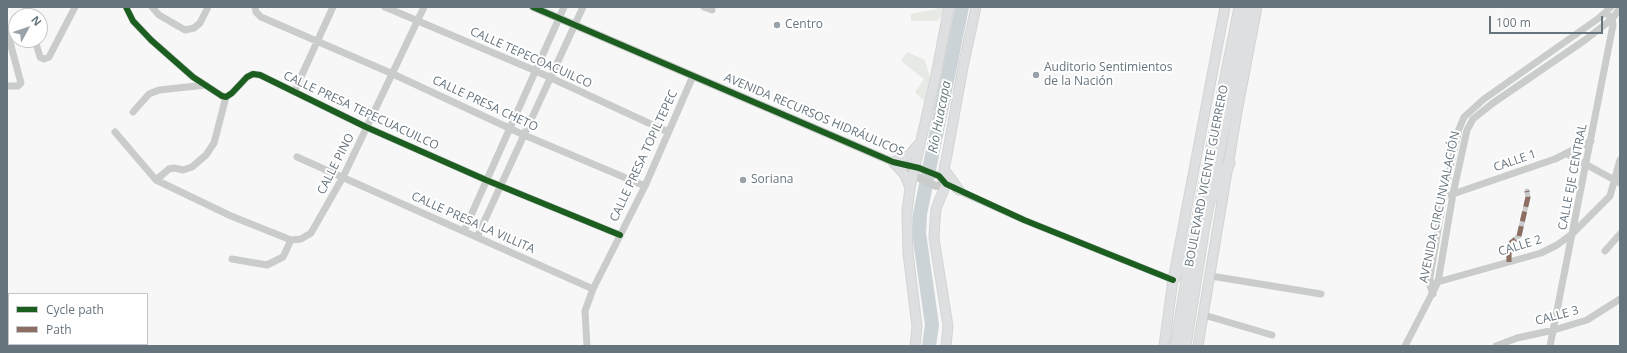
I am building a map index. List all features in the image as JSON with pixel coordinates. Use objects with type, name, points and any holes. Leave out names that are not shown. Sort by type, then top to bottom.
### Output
[{"type":"highway","name":"BOULEVARD VICENTE GUERRERO","points":[[1185,346],[1200,229],[1240,7]]},
{"type":"highway","name":"BOULEVARD VICENTE GUERRERO","points":[[1176,346],[1248,7]]},
{"type":"highway","points":[[1173,280],[1200,229],[1229,163]]},
{"type":"main road","points":[[915,346],[917,326],[906,232],[910,188],[916,172],[949,7]]},
{"type":"main road","points":[[946,346],[948,326],[934,238],[936,209],[946,184],[942,172],[976,7]]},
{"type":"main road","name":"BOULEVARD VICENTE GUERRERO","points":[[1164,346],[1173,280],[1226,7]]},
{"type":"main road","name":"BOULEVARD VICENTE GUERRERO","points":[[1198,346],[1257,7]]},
{"type":"main road","points":[[910,188],[905,175],[894,162],[909,155],[921,142]]},
{"type":"main road","points":[[942,172],[959,190]]},
{"type":"street","points":[[38,48],[40,56],[44,59],[49,57],[75,7]]},
{"type":"street","points":[[126,7],[133,21],[151,40],[193,77],[222,96],[226,97],[214,143],[206,155],[192,167],[184,170],[174,168],[169,169],[156,180]]},
{"type":"street","points":[[147,7],[185,30],[194,28],[200,23],[208,7]]},
{"type":"street","points":[[152,7],[159,15]]},
{"type":"street","points":[[294,92],[333,7]]},
{"type":"street","name":"CALLE TEPECOACUILCO","points":[[385,7],[536,71],[668,132]]},
{"type":"street","name":"CALLE PINO","points":[[291,240],[301,239],[310,233],[343,177],[424,7]]},
{"type":"street","name":"AVENIDA RECURSOS HIDRÁULICOS","points":[[533,7],[574,26],[894,162],[916,172],[936,186],[946,184]]},
{"type":"street","points":[[464,231],[564,7]]},
{"type":"street","points":[[477,237],[583,7]]},
{"type":"street","points":[[704,7],[712,10]]},
{"type":"street","name":"CALLE PRESA CHETO","points":[[256,9],[261,17],[393,74],[524,135],[644,186]]},
{"type":"street","name":"CALLE EJE CENTRAL","points":[[1550,346],[1592,141],[1613,26],[1613,12]]},
{"type":"street","name":"AVENIDA CIRCUNVALACIÓN","points":[[1405,346],[1438,282],[1453,194],[1467,130],[1473,119],[1613,12]]},
{"type":"street","name":"AVENIDA CIRCUNVALACIÓN","points":[[1433,294],[1430,284],[1444,195],[1458,129],[1464,117],[1484,99],[1613,12]]},
{"type":"street","points":[[7,31],[21,83],[18,86],[7,86]]},
{"type":"street","name":"CALLE PRESA TEPECUACUILCO","points":[[226,97],[246,76],[253,74],[260,75],[366,127],[500,186],[620,235]]},
{"type":"street","name":"CALLE PRESA TOPILTEPEC","points":[[587,346],[585,311],[593,289],[644,186],[693,76]]},
{"type":"street","points":[[133,112],[149,94],[159,90],[206,86]]},
{"type":"street","points":[[115,132],[156,180],[231,216],[291,240],[283,257],[267,265],[232,259]]},
{"type":"street","name":"CALLE 1","points":[[1444,195],[1453,194],[1567,154],[1592,141]]},
{"type":"street","points":[[1567,154],[1618,182]]},
{"type":"street","name":"CALLE PRESA LA VILLITA","points":[[297,157],[593,289]]},
{"type":"street","name":"CALLE 2","points":[[1430,284],[1541,253],[1557,245],[1572,234],[1610,196],[1618,182],[1620,160]]},
{"type":"street","name":"AVENIDA RECURSOS HIDRÁULICOS","points":[[916,172],[942,172]]},
{"type":"street","points":[[946,184],[1031,223],[1173,280]]},
{"type":"street","points":[[1509,262],[1509,248],[1513,240],[1519,236],[1528,197],[1528,190]]},
{"type":"street","points":[[1605,251],[1620,234]]},
{"type":"street","points":[[1211,276],[1322,294]]},
{"type":"street","name":"CALLE 3","points":[[1496,346],[1517,338],[1554,330],[1587,320],[1620,299]]},
{"type":"street","points":[[1204,315],[1272,336]]},
{"type":"shaded area","points":[[937,7],[945,7],[941,17],[937,21],[911,21],[911,14],[937,9]]},
{"type":"shaded area","points":[[907,52],[925,60],[930,77],[924,101],[915,92],[924,79],[901,61]]},
{"type":"waterway","name":"Río Huacapa","points":[[929,346],[932,325],[919,233],[920,214],[962,7]]},
{"type":"marked path","points":[[1509,262],[1509,249],[1511,243],[1519,236],[1528,197],[1527,191]]},
{"type":"cycle path","points":[[126,7],[133,21],[151,40],[193,77],[222,96],[226,97],[232,93],[247,77],[253,74],[260,75],[366,127],[486,180],[620,235]]},
{"type":"cycle path","points":[[533,7],[893,162],[919,168],[939,176],[946,184],[1024,220],[1173,280]]},
{"type":"place","name":"Centro","points":[[777,25]]},
{"type":"place","name":"Auditorio Sentimientos de la Nación","points":[[1036,75]]},
{"type":"place","name":"Soriana","points":[[743,180]]}]
